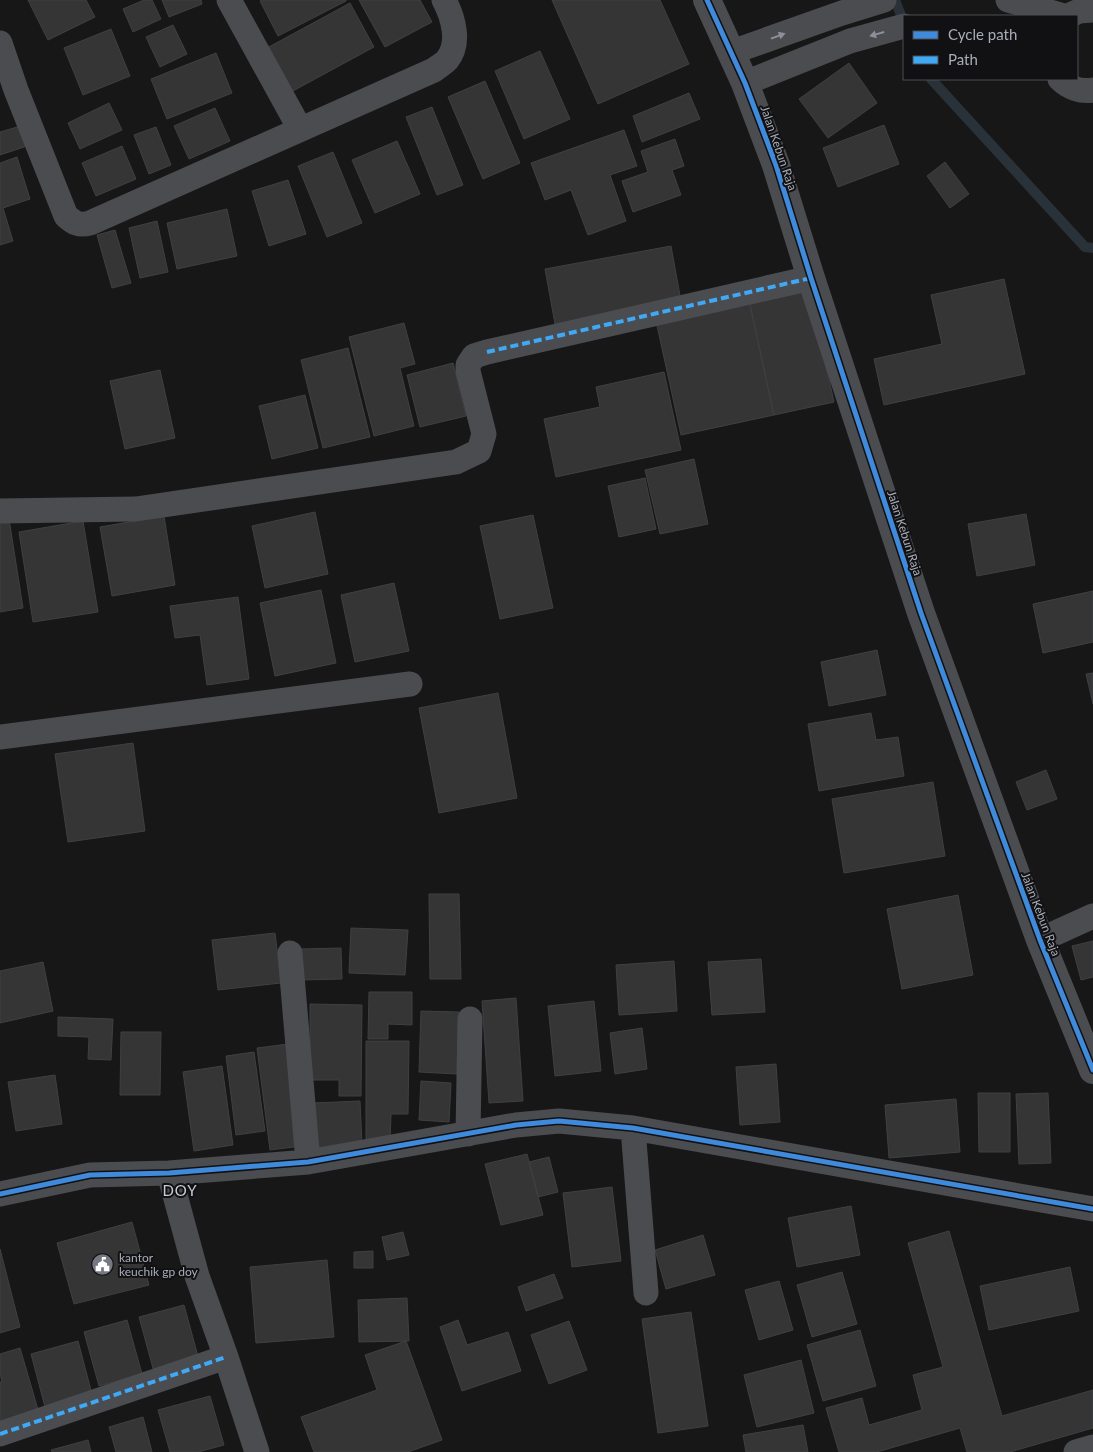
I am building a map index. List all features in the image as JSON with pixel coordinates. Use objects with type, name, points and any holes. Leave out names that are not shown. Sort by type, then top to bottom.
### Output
[{"type":"street","points":[[229,0],[300,129]]},
{"type":"street","points":[[0,43],[8,93],[66,216],[82,225],[434,70],[447,60],[453,48],[453,22],[444,0]]},
{"type":"street","name":"Jalan Kebun Raja","points":[[706,0],[732,52],[776,165],[921,613],[1040,940],[1093,1070]]},
{"type":"street","points":[[732,52],[884,0]]},
{"type":"street","points":[[1008,0],[1060,15]]},
{"type":"street","points":[[1071,15],[1093,10]]},
{"type":"street","points":[[745,83],[850,41],[903,26]]},
{"type":"street","points":[[1061,80],[1075,89],[1093,90]]},
{"type":"street","points":[[0,511],[136,509],[456,462],[479,451],[484,434],[468,371],[468,365],[474,356],[811,278]]},
{"type":"street","points":[[0,737],[410,684]]},
{"type":"street","points":[[1040,940],[1093,916]]},
{"type":"street","points":[[290,953],[308,1162]]},
{"type":"street","points":[[468,1134],[470,1019]]},
{"type":"street","points":[[0,1194],[90,1175],[168,1172],[308,1162],[516,1125],[559,1121],[633,1128],[1093,1209]]},
{"type":"street","points":[[633,1128],[646,1294]]},
{"type":"street","points":[[168,1172],[197,1276],[257,1452]]},
{"type":"street","points":[[0,1434],[226,1357]]},
{"type":"street","points":[[1076,1452],[1093,1447]]},
{"type":"building","points":[[28,0],[86,0],[95,17],[48,40]]},
{"type":"building","points":[[144,0],[152,0],[161,19],[133,32],[123,9]]},
{"type":"building","points":[[162,0],[201,0],[202,4],[169,17]]},
{"type":"building","points":[[359,0],[420,0],[432,22],[385,47]]},
{"type":"building","points":[[552,0],[660,0],[689,64],[598,104]]},
{"type":"building","points":[[260,1],[346,1],[278,36]]},
{"type":"building","points":[[350,3],[374,47],[291,92],[267,48]]},
{"type":"building","points":[[173,25],[187,54],[160,67],[146,37]]},
{"type":"building","points":[[111,29],[130,76],[83,95],[64,48]]},
{"type":"building","points":[[540,51],[570,119],[524,139],[495,71]]},
{"type":"building","points":[[216,53],[232,93],[167,119],[151,79]]},
{"type":"building","points":[[849,63],[877,103],[828,138],[799,99]]},
{"type":"building","points":[[485,81],[520,163],[483,179],[448,97]]},
{"type":"building","points":[[689,93],[700,119],[642,142],[633,116]]},
{"type":"building","points":[[109,103],[122,130],[80,149],[68,123]]},
{"type":"building","points":[[432,107],[463,185],[437,195],[406,117]]},
{"type":"building","points":[[215,108],[230,141],[189,159],[174,126]]},
{"type":"building","points":[[24,125],[30,145],[0,155],[0,132]]},
{"type":"building","points":[[884,125],[899,164],[838,187],[823,148]]},
{"type":"building","points":[[156,127],[171,165],[149,174],[134,135]]},
{"type":"building","points":[[624,130],[637,166],[610,175],[626,221],[588,235],[571,190],[545,200],[531,163]]},
{"type":"building","points":[[675,139],[684,166],[672,170],[681,195],[633,212],[622,181],[648,172],[641,151]]},
{"type":"building","points":[[397,141],[420,194],[375,213],[352,160]]},
{"type":"building","points":[[122,146],[136,179],[96,196],[82,163]]},
{"type":"building","points":[[333,152],[362,223],[327,237],[298,166]]},
{"type":"building","points":[[17,157],[30,199],[3,208],[13,241],[0,245],[0,163]]},
{"type":"building","points":[[945,162],[969,194],[950,208],[927,176]]},
{"type":"building","points":[[288,180],[306,234],[269,246],[252,191]]},
{"type":"building","points":[[227,209],[237,256],[177,269],[167,223]]},
{"type":"building","points":[[157,221],[168,272],[140,278],[129,228]]},
{"type":"building","points":[[115,230],[131,283],[112,288],[97,235]]},
{"type":"building","points":[[671,246],[681,301],[555,324],[545,269]]},
{"type":"building","points":[[1004,279],[1025,374],[884,405],[874,359],[942,344],[931,295]]},
{"type":"building","points":[[810,291],[834,402],[774,415],[750,304]]},
{"type":"building","points":[[747,292],[774,415],[681,435],[654,312]]},
{"type":"building","points":[[404,323],[415,364],[400,368],[414,426],[374,436],[349,337]]},
{"type":"building","points":[[348,348],[370,437],[323,448],[301,360]]},
{"type":"building","points":[[453,363],[466,416],[420,427],[407,375]]},
{"type":"building","points":[[160,370],[175,438],[125,449],[110,381]]},
{"type":"building","points":[[664,372],[681,450],[556,477],[544,419],[600,407],[596,387]]},
{"type":"building","points":[[305,395],[318,448],[272,459],[259,406]]},
{"type":"building","points":[[694,459],[708,524],[660,534],[645,470]]},
{"type":"building","points":[[645,478],[656,529],[619,537],[608,486]]},
{"type":"building","points":[[7,506],[23,608],[0,612],[0,507]]},
{"type":"building","points":[[315,512],[328,574],[265,588],[252,526]]},
{"type":"building","points":[[1026,514],[1035,565],[977,576],[968,524]]},
{"type":"building","points":[[533,515],[553,608],[500,619],[480,526]]},
{"type":"building","points":[[164,516],[175,585],[112,596],[100,527]]},
{"type":"building","points":[[83,521],[98,612],[33,622],[19,532]]},
{"type":"building","points":[[394,583],[409,651],[355,662],[341,595]]},
{"type":"building","points":[[321,590],[336,663],[275,676],[260,603]]},
{"type":"building","points":[[1093,591],[1093,642],[1043,653],[1033,604]]},
{"type":"building","points":[[238,597],[249,679],[207,685],[200,635],[175,638],[170,606]]},
{"type":"building","points":[[877,650],[886,695],[829,706],[821,662]]},
{"type":"building","points":[[1093,673],[1093,704],[1086,674]]},
{"type":"building","points":[[498,693],[517,798],[439,813],[419,708]]},
{"type":"building","points":[[871,713],[876,740],[898,737],[904,776],[819,791],[808,724]]},
{"type":"building","points":[[133,743],[145,831],[68,842],[55,754]]},
{"type":"building","points":[[1046,770],[1057,799],[1027,810],[1016,782]]},
{"type":"building","points":[[933,782],[945,856],[844,873],[832,799]]},
{"type":"building","points":[[429,894],[459,894],[461,979],[430,979]]},
{"type":"building","points":[[958,895],[973,975],[902,989],[887,909]]},
{"type":"building","points":[[351,928],[408,930],[405,975],[349,973]]},
{"type":"building","points":[[275,933],[281,983],[218,990],[212,940]]},
{"type":"building","points":[[1093,941],[1093,977],[1081,980],[1072,946]]},
{"type":"building","points":[[341,948],[342,979],[301,980],[300,949]]},
{"type":"building","points":[[761,959],[765,1012],[712,1015],[708,962]]},
{"type":"building","points":[[674,961],[677,1011],[619,1015],[616,965]]},
{"type":"building","points":[[43,962],[53,1011],[0,1023],[0,971]]},
{"type":"building","points":[[369,992],[412,992],[412,1025],[388,1024],[388,1039],[368,1039]]},
{"type":"building","points":[[516,998],[523,1101],[489,1103],[482,1001]]},
{"type":"building","points":[[594,1001],[601,1071],[555,1076],[548,1006]]},
{"type":"building","points":[[310,1004],[362,1005],[361,1096],[339,1096],[339,1080],[310,1080]]},
{"type":"building","points":[[421,1011],[459,1012],[457,1074],[419,1072]]},
{"type":"building","points":[[58,1017],[113,1019],[111,1060],[88,1059],[89,1037],[58,1036]]},
{"type":"building","points":[[642,1028],[647,1069],[615,1074],[610,1033]]},
{"type":"building","points":[[121,1032],[161,1032],[160,1095],[120,1095]]},
{"type":"building","points":[[366,1041],[409,1041],[408,1114],[391,1114],[390,1142],[366,1142]]},
{"type":"building","points":[[288,1044],[302,1146],[270,1150],[257,1048]]},
{"type":"building","points":[[254,1052],[265,1131],[236,1135],[226,1056]]},
{"type":"building","points":[[776,1064],[780,1122],[740,1125],[736,1067]]},
{"type":"building","points":[[222,1066],[233,1145],[194,1151],[183,1072]]},
{"type":"building","points":[[55,1075],[62,1124],[16,1131],[8,1082]]},
{"type":"building","points":[[421,1081],[451,1083],[449,1122],[419,1120]]},
{"type":"building","points":[[978,1093],[1010,1093],[1010,1152],[979,1152]]},
{"type":"building","points":[[1048,1093],[1051,1163],[1019,1164],[1016,1094]]},
{"type":"building","points":[[956,1099],[960,1152],[889,1158],[885,1105]]},
{"type":"building","points":[[360,1101],[362,1145],[317,1148],[314,1103]]},
{"type":"building","points":[[527,1154],[543,1215],[501,1225],[485,1164]]},
{"type":"building","points":[[549,1157],[558,1192],[538,1197],[529,1162]]},
{"type":"building","points":[[612,1187],[621,1261],[572,1267],[563,1193]]},
{"type":"building","points":[[851,1206],[860,1255],[797,1267],[788,1218]]},
{"type":"building","name":"kantor keuchik gp doy","points":[[132,1222],[149,1285],[74,1304],[57,1243]]},
{"type":"building","points":[[949,1231],[1002,1416],[1093,1390],[1093,1428],[1010,1452],[967,1452],[960,1428],[877,1452],[839,1452],[826,1408],[862,1398],[869,1425],[922,1410],[913,1375],[943,1367],[908,1243]]},
{"type":"building","points":[[403,1232],[409,1255],[387,1260],[382,1237]]},
{"type":"building","points":[[703,1235],[715,1275],[666,1289],[655,1250]]},
{"type":"building","points":[[0,1249],[20,1327],[0,1333]]},
{"type":"building","points":[[373,1251],[373,1268],[354,1268],[354,1252]]},
{"type":"building","points":[[327,1260],[334,1337],[256,1343],[250,1267]]},
{"type":"building","points":[[1070,1267],[1079,1311],[989,1330],[980,1286]]},
{"type":"building","points":[[842,1272],[857,1324],[812,1337],[797,1285]]},
{"type":"building","points":[[554,1274],[563,1298],[526,1311],[518,1287]]},
{"type":"building","points":[[779,1281],[793,1330],[759,1340],[745,1290]]},
{"type":"building","points":[[407,1298],[409,1341],[359,1342],[358,1300]]},
{"type":"building","points":[[184,1305],[199,1360],[154,1372],[139,1317]]},
{"type":"building","points":[[691,1312],[708,1426],[658,1433],[642,1319]]},
{"type":"building","points":[[127,1320],[142,1374],[99,1386],[84,1332]]},
{"type":"building","points":[[458,1320],[467,1345],[508,1332],[521,1371],[462,1391],[440,1327]]},
{"type":"building","points":[[569,1321],[587,1370],[549,1384],[531,1335]]},
{"type":"building","points":[[860,1330],[876,1386],[823,1401],[807,1345]]},
{"type":"building","points":[[78,1341],[92,1394],[45,1407],[31,1354]]},
{"type":"building","points":[[406,1341],[442,1440],[408,1452],[314,1452],[301,1417],[377,1390],[365,1355]]},
{"type":"building","points":[[20,1348],[39,1413],[0,1424],[0,1382],[2,1382],[0,1354]]},
{"type":"building","points":[[801,1360],[814,1413],[757,1427],[744,1375]]},
{"type":"building","points":[[210,1396],[224,1445],[198,1452],[170,1452],[158,1410]]},
{"type":"building","points":[[143,1417],[152,1452],[116,1452],[109,1427]]},
{"type":"building","points":[[803,1425],[808,1452],[746,1452],[743,1435]]},
{"type":"building","points":[[88,1440],[91,1452],[52,1452],[51,1450]]},
{"type":"waterway","points":[[895,0],[903,20]]},
{"type":"waterway","points":[[932,80],[1085,247],[1093,248]]},
{"type":"marked path","points":[[487,352],[811,278]]},
{"type":"marked path","points":[[0,1434],[226,1357]]},
{"type":"cycle path","points":[[707,0],[745,83],[776,165],[921,613],[1040,940],[1093,1070]]},
{"type":"cycle path","points":[[0,1194],[90,1175],[169,1173],[308,1162],[516,1125],[559,1121],[633,1128],[1093,1209]]},
{"type":"place","name":"kantor keuchik gp doy","points":[[103,1264]]},
{"type":"district","name":"DOY","points":[[180,1190]]}]
